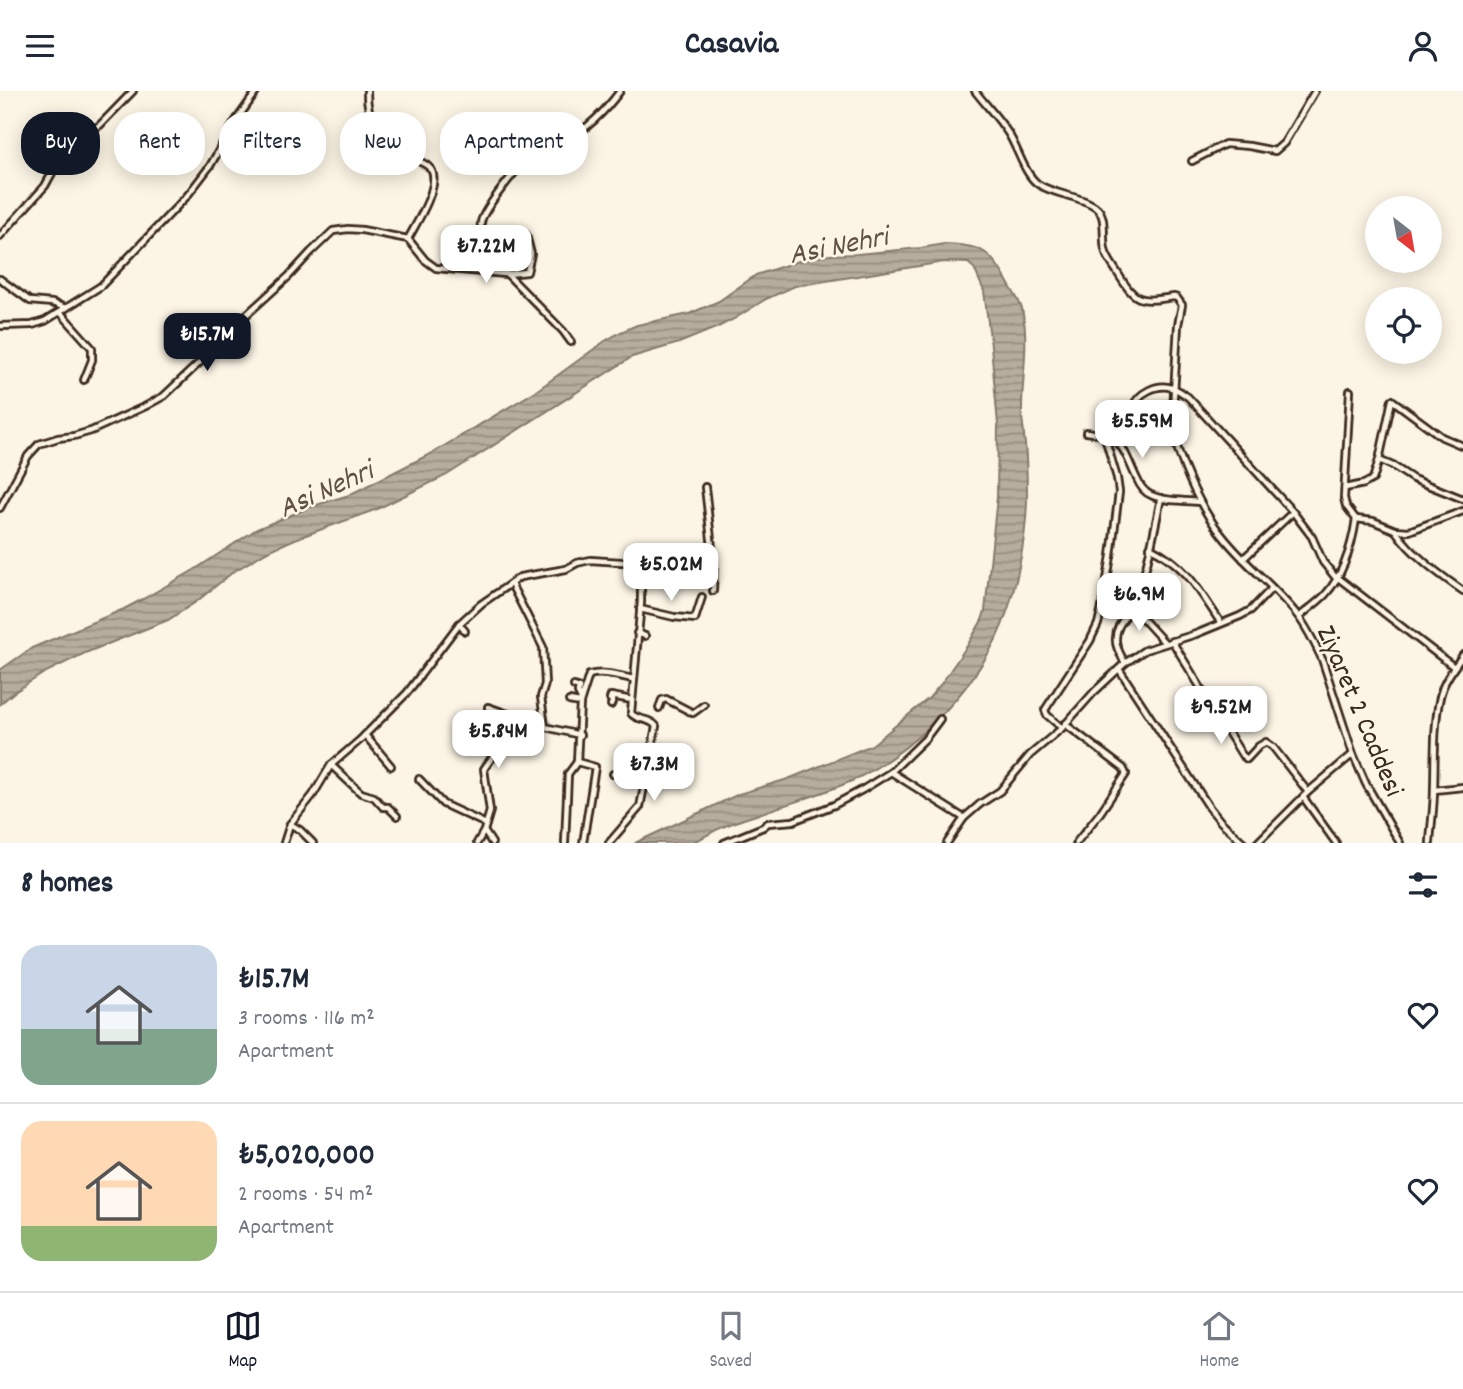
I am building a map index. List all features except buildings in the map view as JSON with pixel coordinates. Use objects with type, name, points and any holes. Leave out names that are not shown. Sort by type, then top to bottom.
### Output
[{"type":"street","points":[[0,236],[45,185],[63,153],[100,125],[133,91]]},
{"type":"street","points":[[0,326],[32,325],[45,321],[101,286],[187,196],[210,166],[235,121],[257,91]]},
{"type":"street","points":[[367,91],[367,103],[373,124],[388,144],[430,167],[433,173],[434,183],[425,207],[408,239]]},
{"type":"street","points":[[571,342],[506,274],[485,241],[481,225],[487,208],[535,152],[566,141],[578,133],[605,110],[620,91]]},
{"type":"street","name":"Ziyaret 2 Caddesi","points":[[975,91],[1007,131],[1035,182],[1049,191],[1090,203],[1100,210],[1105,252],[1128,290],[1148,301],[1174,297],[1180,302],[1182,306],[1178,325],[1172,428],[1199,502],[1218,531],[1299,617],[1315,643],[1353,754],[1366,784],[1400,843]]},
{"type":"street","points":[[1192,161],[1225,144],[1275,151],[1284,143],[1315,91]]},
{"type":"street","points":[[0,508],[28,456],[39,444],[91,431],[164,396],[333,231],[362,230],[408,239],[425,260],[436,268],[506,274],[527,272],[531,254],[526,235]]},
{"type":"street","points":[[0,279],[30,301],[52,303],[66,308]]},
{"type":"street","points":[[60,313],[92,348],[92,360],[84,380]]},
{"type":"street","points":[[1141,426],[1133,411],[1138,398],[1151,390],[1166,387],[1174,388],[1188,397],[1293,512],[1311,537],[1323,562],[1337,578],[1454,667]]},
{"type":"street","points":[[1299,617],[1325,595],[1346,562],[1352,543],[1356,519],[1345,501],[1350,391]]},
{"type":"street","points":[[1345,488],[1373,479],[1392,400],[1442,437],[1463,446]]},
{"type":"street","points":[[1086,432],[1112,437],[1122,447],[1145,492],[1161,498],[1199,502]]},
{"type":"street","points":[[1076,843],[1100,813],[1125,774],[1045,711],[1098,624],[1111,556],[1119,492],[1104,434]]},
{"type":"street","points":[[1379,460],[1463,499]]},
{"type":"street","points":[[705,487],[714,565],[713,591]]},
{"type":"street","points":[[1125,663],[1115,639],[1120,624],[1132,607],[1161,498]]},
{"type":"street","points":[[1356,519],[1373,521],[1395,530],[1409,531],[1463,510]]},
{"type":"street","points":[[1243,559],[1293,512]]},
{"type":"street","points":[[1395,530],[1430,566],[1463,591]]},
{"type":"street","points":[[1150,547],[1166,555],[1184,570],[1221,623]]},
{"type":"street","points":[[284,843],[290,824],[313,795],[331,765],[407,693],[459,624],[481,604],[520,577],[566,569],[590,560],[637,563],[640,566],[640,609],[631,712],[632,716],[650,720],[656,726],[640,807],[609,843]]},
{"type":"street","points":[[512,584],[542,647],[545,684],[541,697],[545,727]]},
{"type":"street","points":[[947,843],[964,818],[1000,791],[1030,755],[1063,726],[1125,663],[1164,642],[1251,610],[1272,588]]},
{"type":"street","points":[[640,609],[695,619],[702,597]]},
{"type":"street","points":[[1132,607],[1164,642]]},
{"type":"street","points":[[459,624],[465,631]]},
{"type":"street","points":[[638,633],[646,636]]},
{"type":"street","points":[[1172,641],[1242,755],[1247,759],[1266,742],[1272,747],[1336,843]]},
{"type":"street","points":[[1430,843],[1439,703],[1443,687],[1463,655]]},
{"type":"street","points":[[1119,669],[1209,807],[1244,843]]},
{"type":"street","points":[[565,843],[568,774],[577,762],[581,701],[591,674],[633,679]]},
{"type":"street","points":[[574,686],[579,688],[581,701]]},
{"type":"street","points":[[611,705],[611,696],[632,700]]},
{"type":"street","points":[[659,708],[662,700],[666,699],[693,713],[704,705]]},
{"type":"street","points":[[569,701],[581,701]]},
{"type":"street","points":[[477,843],[490,811],[484,769],[496,752],[488,707],[545,727],[580,735]]},
{"type":"street","points":[[724,843],[768,823],[793,821],[834,806],[862,790],[891,772],[925,739],[940,719]]},
{"type":"street","points":[[365,735],[391,766]]},
{"type":"street","points":[[1257,843],[1353,754]]},
{"type":"street","points":[[577,762],[595,767],[583,843]]},
{"type":"street","points":[[331,765],[361,793],[374,797],[397,816]]},
{"type":"street","points":[[891,772],[964,818]]},
{"type":"street","points":[[613,774],[648,773]]},
{"type":"street","points":[[419,779],[443,804],[486,824]]},
{"type":"street","points":[[1434,790],[1463,787]]},
{"type":"street","points":[[290,824],[313,843]]},
{"type":"street","points":[[484,831],[492,843]]},
{"type":"shaded area","points":[[944,244],[976,248],[989,256],[1001,271],[1022,309],[1025,349],[1022,415],[1027,500],[1022,552],[1003,624],[970,681],[918,737],[856,779],[731,824],[693,842],[635,843],[739,794],[788,779],[872,745],[929,698],[967,646],[982,620],[997,497],[998,425],[984,291],[974,268],[968,263],[944,262],[795,286],[766,299],[718,327],[679,343],[632,357],[447,475],[377,509],[266,552],[233,572],[196,602],[168,620],[85,653],[44,673],[0,704],[0,670],[32,648],[143,599],[257,529],[313,506],[349,495],[434,452],[536,391],[621,332],[637,325],[689,314],[719,301],[756,275],[805,259]]},
{"type":"water label","name":"Asi Nehri","points":[[838,244]]},
{"type":"water label","name":"Asi Nehri","points":[[325,488]]}]
